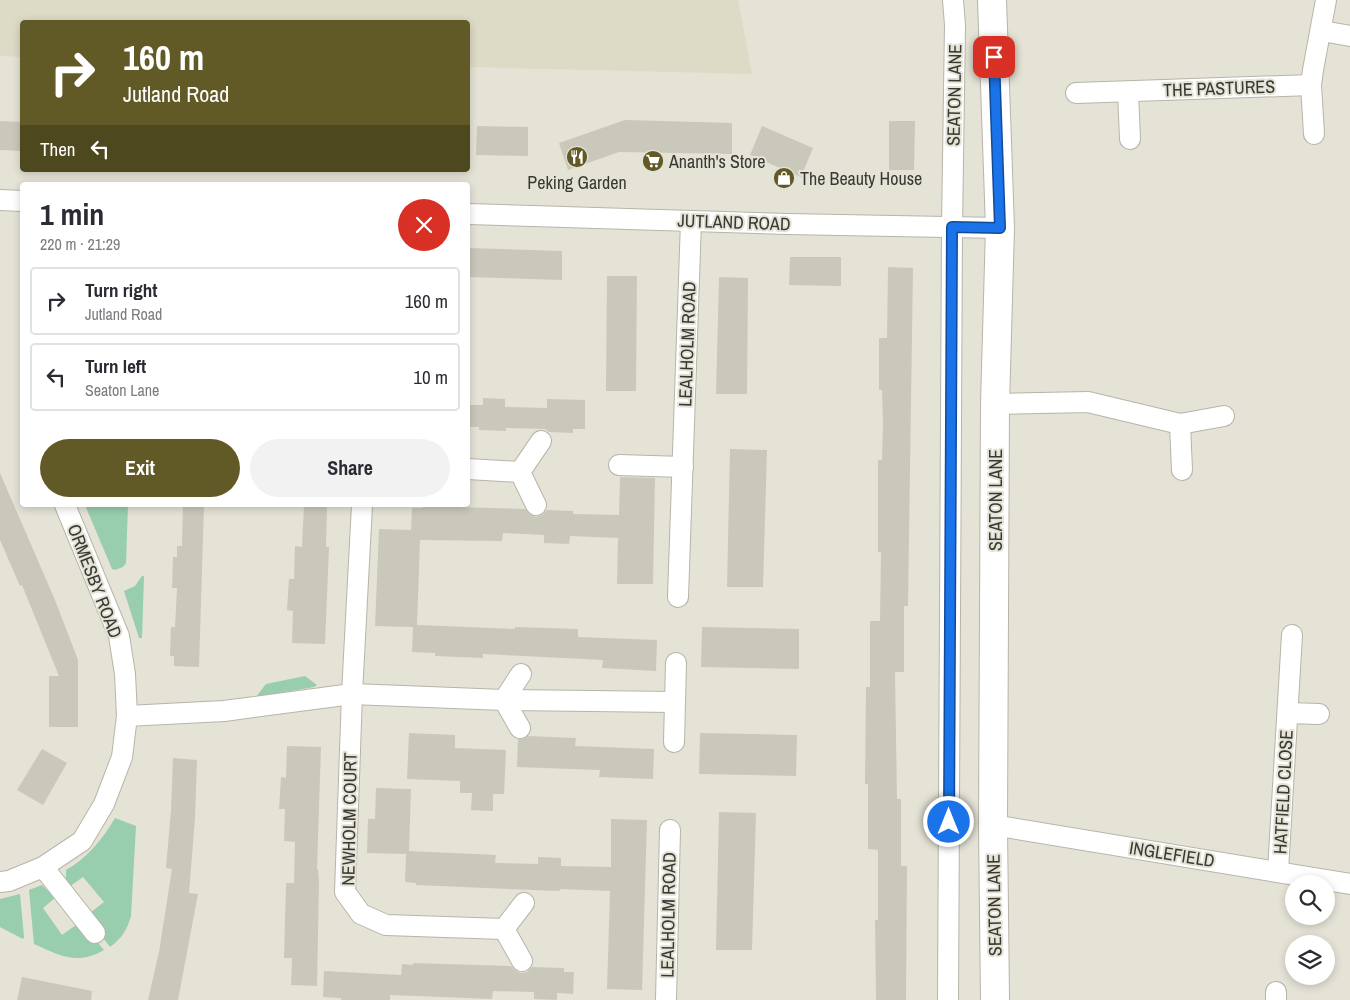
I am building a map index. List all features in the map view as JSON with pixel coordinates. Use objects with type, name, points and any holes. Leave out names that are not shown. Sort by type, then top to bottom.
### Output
[{"type":"main road","name":"SEATON LANE","points":[[992,0],[1000,228],[995,404],[993,825],[995,1000]]},
{"type":"street","name":"SEATON LANE","points":[[948,1000],[952,227],[955,25],[953,0]]},
{"type":"street","points":[[1314,134],[1311,85],[1326,0]]},
{"type":"street","points":[[1322,31],[1350,36]]},
{"type":"street","name":"THE PASTURES","points":[[1076,93],[1311,85]]},
{"type":"street","points":[[1128,92],[1130,139]]},
{"type":"street","points":[[0,200],[20,200]]},
{"type":"street","name":"JUTLAND ROAD","points":[[470,214],[1000,228]]},
{"type":"street","name":"LEALHOLM ROAD","points":[[678,597],[691,221]]},
{"type":"street","points":[[995,404],[1088,402],[1180,424],[1224,416]]},
{"type":"street","points":[[1180,424],[1182,470]]},
{"type":"street","points":[[520,472],[542,441]]},
{"type":"street","points":[[619,465],[683,467]]},
{"type":"street","points":[[470,469],[520,472]]},
{"type":"street","points":[[520,472],[536,506]]},
{"type":"street","name":"ORMESBY ROAD","points":[[0,882],[9,881],[43,867],[82,841],[104,804],[122,757],[127,716],[125,674],[119,636],[66,507]]},
{"type":"street","name":"NEWHOLM COURT","points":[[362,507],[352,694],[345,892],[362,914],[386,925],[504,929]]},
{"type":"street","name":"HATFIELD CLOSE","points":[[1278,872],[1292,635]]},
{"type":"street","points":[[674,742],[676,663]]},
{"type":"street","points":[[504,700],[521,674]]},
{"type":"street","points":[[127,716],[224,711],[352,694],[504,700],[674,702]]},
{"type":"street","points":[[504,700],[520,728]]},
{"type":"street","name":"HATFIELD CLOSE","points":[[1288,713],[1319,714]]},
{"type":"street","name":"INGLEFIELD","points":[[993,825],[1350,884]]},
{"type":"street","name":"LEALHOLM ROAD","points":[[666,1000],[670,830]]},
{"type":"street","points":[[43,867],[95,933]]},
{"type":"street","points":[[522,961],[504,929],[524,903]]},
{"type":"shaded area","points":[[0,0],[738,0],[752,74],[470,67],[470,20],[20,20],[20,57],[0,56]]},
{"type":"green space","points":[[86,507],[128,507],[126,563],[123,567],[115,570],[112,569]]},
{"type":"green space","points":[[144,576],[142,638],[139,638],[124,591],[135,586]]},
{"type":"green space","points":[[305,676],[317,685],[256,697],[266,684]]},
{"type":"green space","points":[[115,818],[136,826],[131,916],[123,933],[110,947],[97,930],[90,913],[104,902],[83,877],[69,887],[66,883],[66,870],[94,848]]},
{"type":"green space","points":[[42,885],[55,898],[43,908],[62,935],[76,925],[86,939],[92,936],[104,950],[94,955],[77,958],[60,955],[34,944],[29,890]]},
{"type":"green space","points":[[20,894],[23,939],[0,927],[0,899]]},
{"type":"building","points":[[625,120],[732,123],[732,154],[619,152],[568,170],[559,143]]},
{"type":"building","points":[[0,121],[20,122],[20,151],[0,150]]},
{"type":"building","points":[[889,121],[915,121],[914,170],[889,170]]},
{"type":"building","points":[[477,126],[528,127],[528,156],[476,155]]},
{"type":"building","points":[[762,126],[813,148],[801,177],[750,155]]},
{"type":"building","points":[[470,248],[562,251],[562,280],[470,277]]},
{"type":"building","points":[[790,257],[841,257],[841,286],[789,285]]},
{"type":"building","points":[[888,267],[913,268],[908,606],[904,606],[904,672],[895,672],[897,799],[901,799],[901,866],[907,866],[906,1000],[876,1000],[875,920],[878,920],[878,850],[868,849],[868,784],[865,784],[866,687],[870,687],[870,621],[880,621],[881,552],[878,552],[878,460],[882,460],[883,424],[882,390],[879,390],[879,338],[887,338]]},
{"type":"building","points":[[607,276],[637,276],[636,391],[606,391]]},
{"type":"building","points":[[719,277],[748,278],[747,394],[716,394]]},
{"type":"building","points":[[483,398],[505,399],[505,407],[547,408],[547,399],[585,400],[585,429],[573,429],[573,433],[549,432],[545,429],[506,428],[506,431],[479,430],[479,427],[470,427],[470,405],[483,405]]},
{"type":"building","points":[[730,449],[767,450],[763,587],[727,587]]},
{"type":"building","points":[[0,473],[55,600],[78,660],[78,727],[49,727],[49,676],[59,676],[22,585],[20,586],[0,540]]},
{"type":"building","points":[[620,477],[655,478],[653,584],[617,584],[618,538],[570,536],[569,544],[544,543],[544,535],[503,533],[502,541],[420,540],[417,625],[515,629],[515,627],[578,629],[578,637],[657,640],[656,671],[602,668],[603,660],[483,654],[483,658],[435,656],[435,653],[412,652],[413,627],[375,626],[379,529],[411,530],[412,508],[525,509],[529,514],[536,517],[542,515],[547,510],[573,511],[573,514],[619,515]]},
{"type":"building","points":[[183,507],[204,507],[199,667],[174,666],[174,656],[170,656],[171,627],[175,627],[177,588],[172,588],[173,557],[177,557],[177,546],[182,546]]},
{"type":"building","points":[[304,507],[327,507],[326,547],[329,547],[325,644],[292,643],[293,611],[287,610],[289,579],[294,579],[295,546],[302,547]]},
{"type":"building","points":[[702,627],[799,629],[799,669],[701,667]]},
{"type":"building","points":[[409,733],[455,735],[455,748],[506,750],[504,794],[493,794],[493,811],[471,810],[472,793],[460,793],[460,781],[407,779]]},
{"type":"building","points":[[700,733],[797,735],[796,776],[699,774]]},
{"type":"building","points":[[528,736],[576,738],[575,746],[654,749],[653,779],[599,777],[600,770],[517,767],[518,739]]},
{"type":"building","points":[[287,746],[321,747],[317,869],[319,882],[317,986],[291,985],[292,958],[284,958],[286,883],[294,883],[295,842],[284,841],[285,809],[279,809],[281,777],[286,778]]},
{"type":"building","points":[[42,749],[67,763],[43,805],[17,790]]},
{"type":"building","points":[[173,758],[197,760],[189,893],[198,894],[178,1000],[148,1000],[159,952],[172,869],[166,868]]},
{"type":"building","points":[[376,788],[411,789],[409,851],[496,855],[495,863],[538,864],[538,857],[561,858],[561,866],[611,867],[611,819],[647,820],[642,990],[607,989],[610,891],[560,889],[560,891],[416,885],[416,883],[405,882],[406,854],[367,853],[368,819],[375,819]]},
{"type":"building","points":[[719,812],[756,813],[752,950],[716,950]]},
{"type":"building","points":[[413,963],[511,966],[521,973],[527,972],[532,967],[564,968],[564,972],[574,972],[573,994],[557,993],[557,1000],[534,999],[534,992],[493,991],[492,999],[390,995],[390,1000],[341,1000],[341,998],[323,997],[324,971],[401,975],[402,964],[413,965]]},
{"type":"building","points":[[22,977],[92,991],[91,1000],[17,1000]]},
{"type":"place","name":"Peking Garden","points":[[577,157]]},
{"type":"place","name":"Ananth's Store","points":[[653,161]]},
{"type":"place","name":"The Beauty House","points":[[784,178]]},
{"type":"route","points":[[949,822],[952,227],[1000,228],[994,57]]}]
